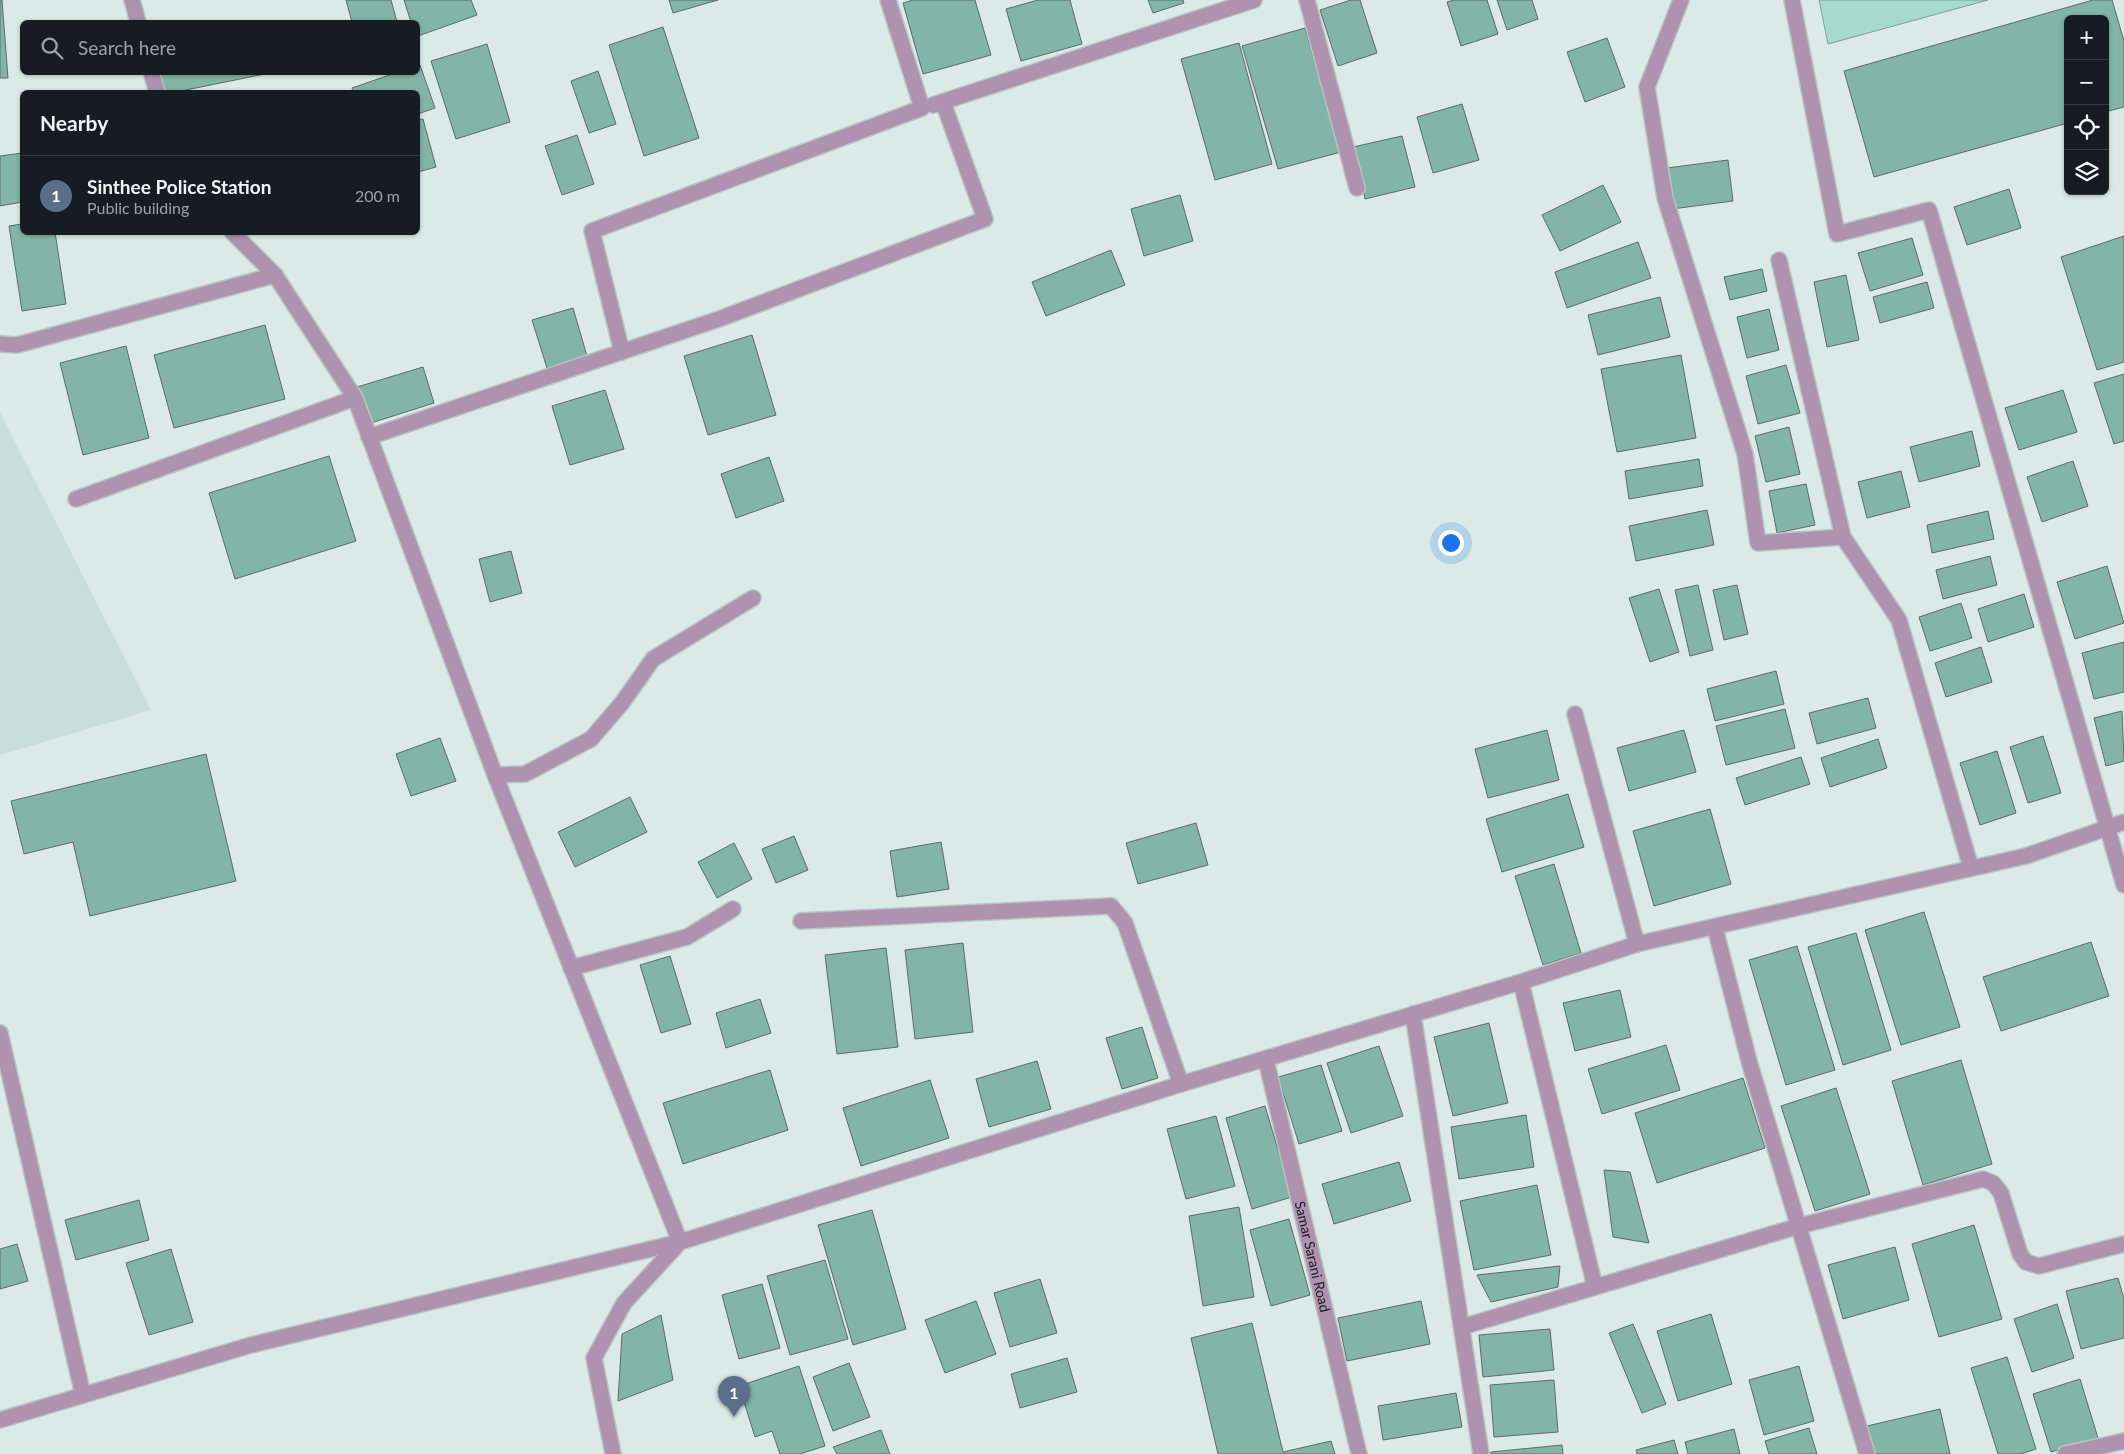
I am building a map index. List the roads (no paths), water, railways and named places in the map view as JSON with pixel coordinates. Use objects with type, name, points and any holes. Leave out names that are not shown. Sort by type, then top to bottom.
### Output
[{"type":"street","points":[[132,0],[137,20]]},
{"type":"street","points":[[888,0],[922,108]]},
{"type":"street","points":[[622,352],[592,232],[922,108],[1254,0]]},
{"type":"street","points":[[1307,0],[1357,188]]},
{"type":"street","points":[[1681,0],[1647,87],[1665,198],[1745,454],[1758,543],[1843,537]]},
{"type":"street","points":[[1792,0],[1837,234],[1929,210],[2124,885]]},
{"type":"street","points":[[152,75],[156,90]]},
{"type":"street","points":[[369,437],[719,320],[985,219],[943,102]]},
{"type":"street","points":[[235,235],[276,275],[355,398],[495,775],[680,1242]]},
{"type":"street","points":[[1779,260],[1843,537],[1899,620],[1971,868]]},
{"type":"street","points":[[0,344],[17,345],[276,275]]},
{"type":"street","points":[[76,499],[355,398]]},
{"type":"street","points":[[495,775],[525,774],[591,739],[622,703],[653,659],[753,598]]},
{"type":"street","points":[[1575,714],[1636,944]]},
{"type":"street","points":[[0,1420],[251,1345],[680,1242],[1181,1084],[1521,982],[1636,944],[1715,928],[2026,856],[2124,822]]},
{"type":"street","points":[[801,921],[1111,906],[1125,923],[1181,1084]]},
{"type":"street","points":[[572,968],[688,937],[734,909]]},
{"type":"street","points":[[1715,928],[1749,1061],[1867,1454]]},
{"type":"street","points":[[1521,982],[1595,1287]]},
{"type":"street","points":[[1413,1014],[1482,1454]]},
{"type":"street","points":[[0,1033],[83,1395]]},
{"type":"street","name":"Samar Sarani Road","points":[[1266,1060],[1359,1454]]},
{"type":"street","points":[[1462,1327],[1799,1226],[1983,1179],[1993,1183],[2001,1193],[2020,1254],[2026,1262],[2039,1266],[2124,1244]]},
{"type":"street","points":[[612,1454],[594,1358],[624,1303],[680,1242]]},
{"type":"street","points":[[2065,1454],[2124,1441]]},
{"type":"place","name":"Sinthee Police Station","points":[[734,1417]]}]
